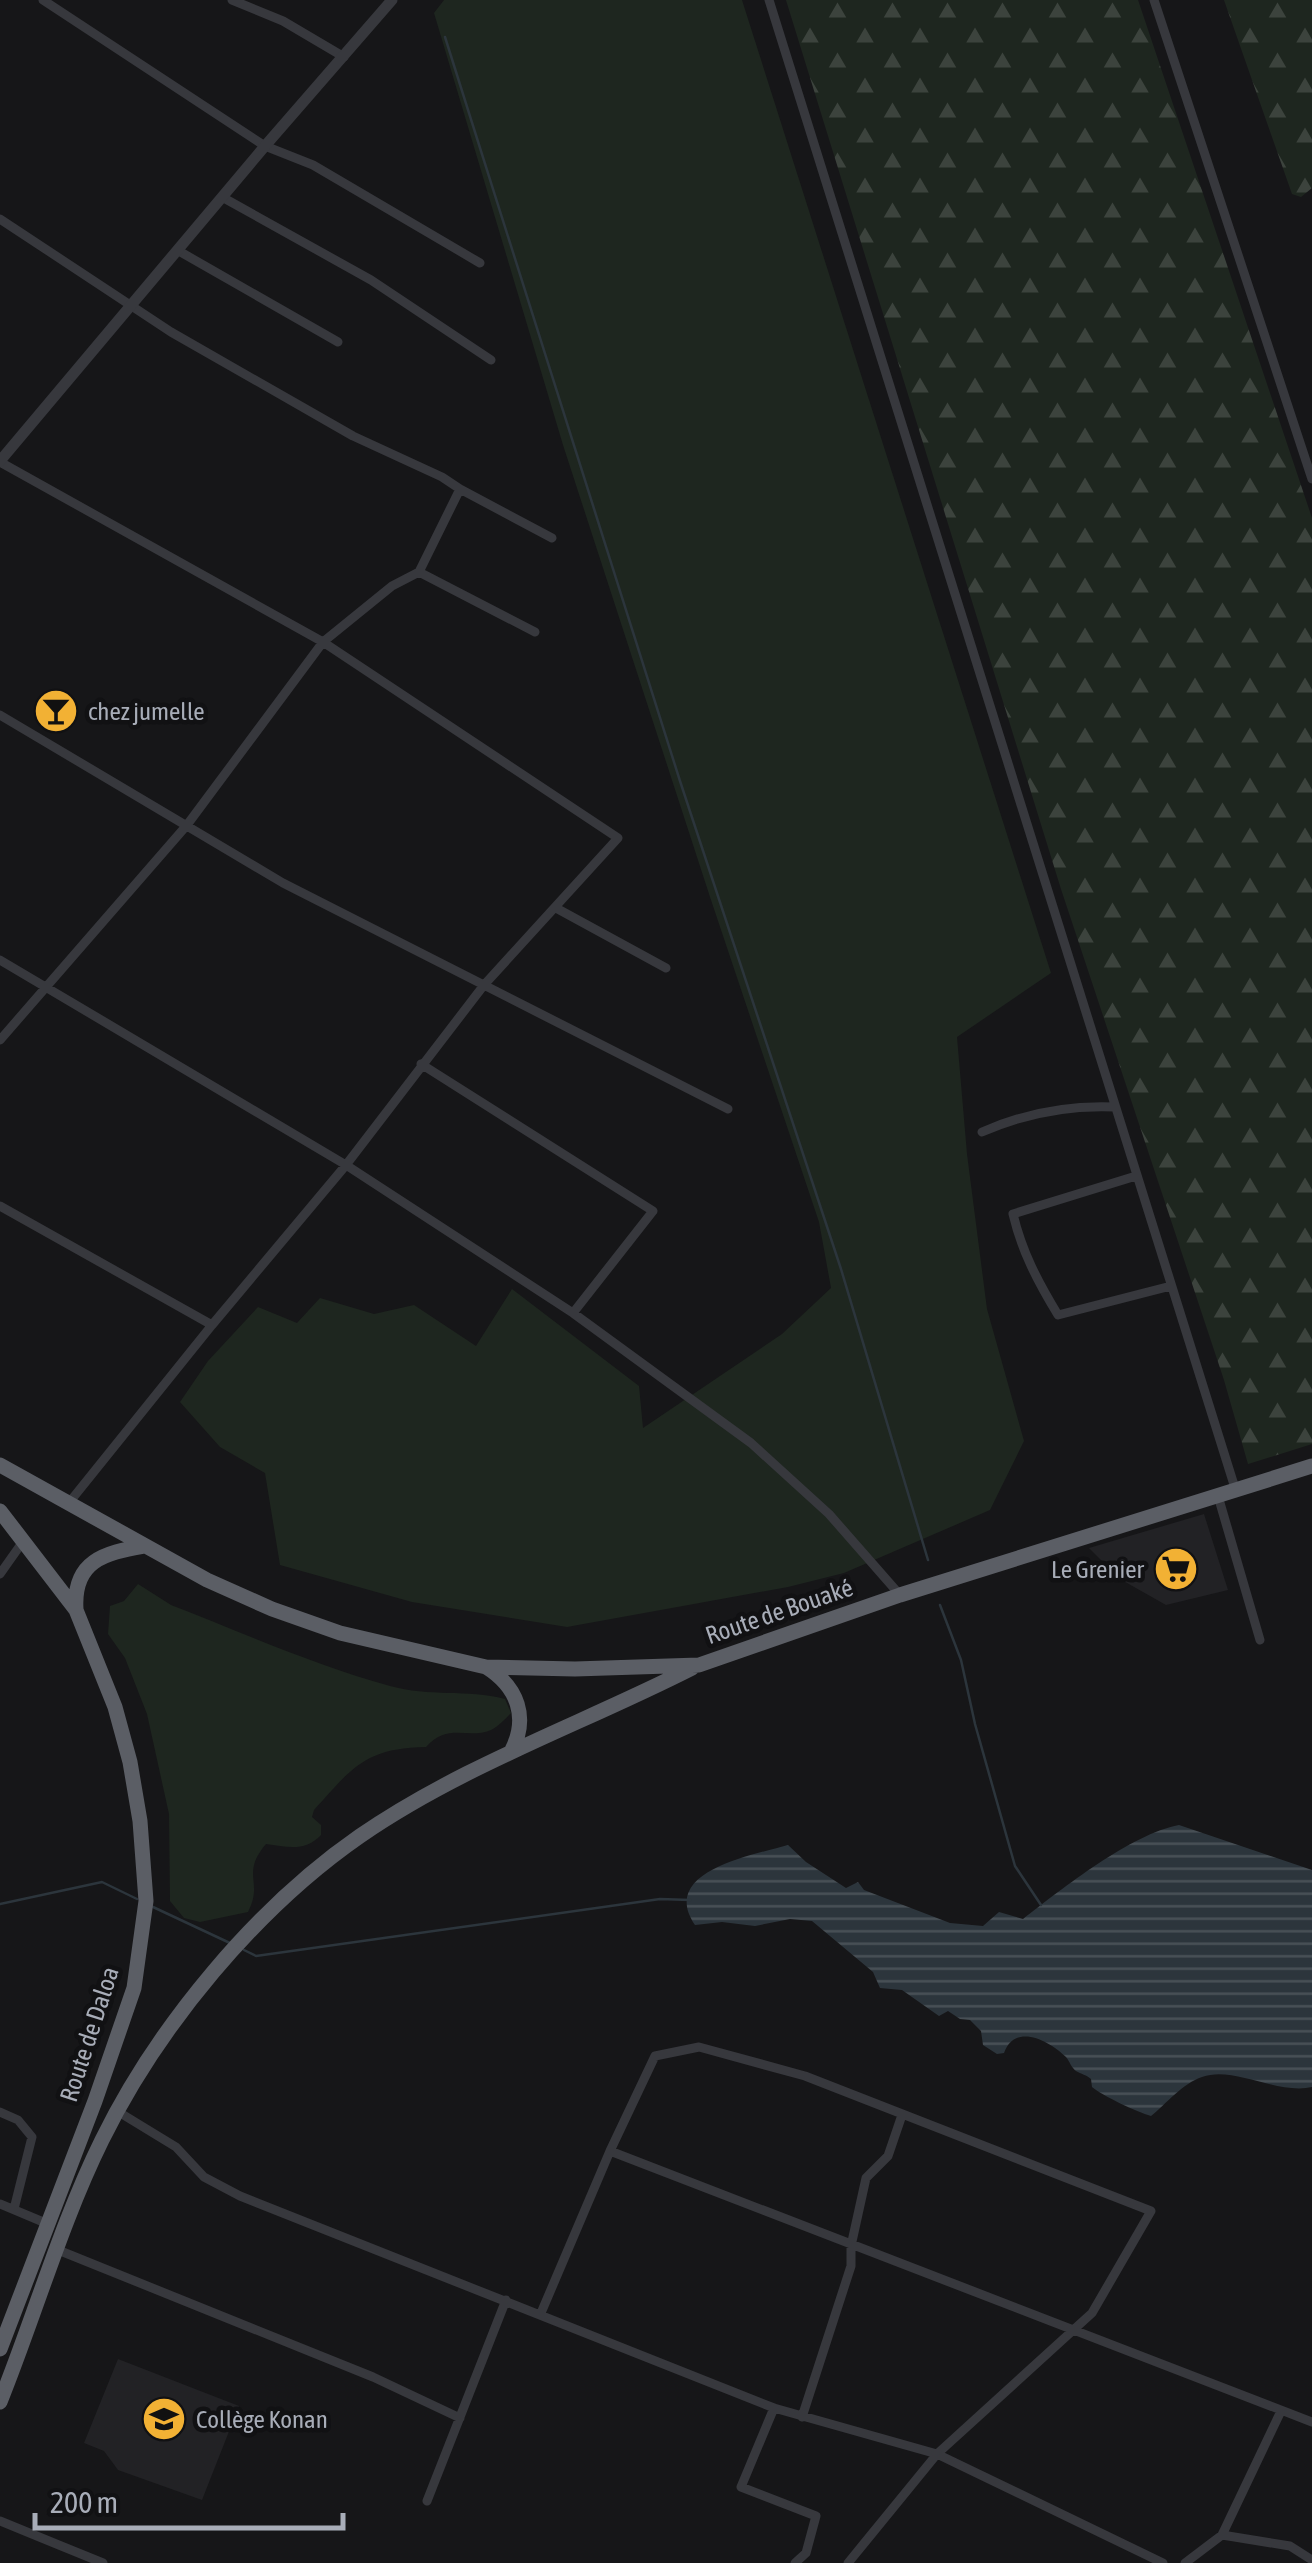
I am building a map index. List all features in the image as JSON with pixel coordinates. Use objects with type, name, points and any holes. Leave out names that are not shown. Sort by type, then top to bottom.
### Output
[{"type":"highway","name":"Route de Bouaké","points":[[0,1465],[144,1546],[272,1609],[340,1633],[486,1667],[574,1669],[699,1665],[900,1595],[1312,1466]]},
{"type":"highway","name":"Route de Daloa","points":[[0,1511],[76,1610],[115,1707],[140,1821],[146,1901],[134,1988],[49,2224],[6,2317],[0,2349]]},
{"type":"highway","points":[[76,1610],[78,1586],[91,1564],[109,1552],[144,1546]]},
{"type":"highway","name":"Route de Daloa","points":[[0,2402],[93,2161],[117,2112],[177,2018],[205,1982],[305,1880],[360,1836],[511,1752],[699,1665]]},
{"type":"highway","points":[[486,1667],[501,1676],[516,1698],[520,1724],[511,1752]]},
{"type":"highway","points":[[95,2101],[117,2112]]},
{"type":"street","points":[[43,0],[265,146],[313,165],[480,263]]},
{"type":"street","points":[[232,0],[283,21],[344,57]]},
{"type":"street","points":[[68,1504],[346,1165],[484,985],[618,838],[323,642],[0,461],[392,0]]},
{"type":"street","points":[[769,0],[1236,1488]]},
{"type":"street","points":[[1154,0],[1312,479]]},
{"type":"street","points":[[222,197],[372,280],[491,360]]},
{"type":"street","points":[[0,219],[129,306],[353,436],[442,477],[552,538]]},
{"type":"street","points":[[178,250],[338,342]]},
{"type":"street","points":[[0,1040],[188,824],[323,642],[392,586],[418,572],[460,490]]},
{"type":"street","points":[[418,572],[535,632]]},
{"type":"street","points":[[0,715],[284,883],[728,1109]]},
{"type":"street","points":[[556,908],[666,968]]},
{"type":"street","points":[[0,960],[346,1165],[573,1313],[751,1444],[828,1514],[900,1595]]},
{"type":"street","points":[[422,1064],[654,1211],[573,1313]]},
{"type":"street","points":[[982,1132],[1002,1122],[1048,1110],[1115,1107]]},
{"type":"street","points":[[1136,1176],[1014,1214],[1020,1244],[1058,1315],[1172,1286]]},
{"type":"street","points":[[0,1206],[212,1325]]},
{"type":"street","points":[[1217,1493],[1260,1640]]},
{"type":"street","points":[[0,1574],[24,1540]]},
{"type":"street","points":[[541,2313],[610,2150],[655,2056],[698,2047],[805,2076],[1151,2211],[1092,2313],[937,2454],[848,2563]]},
{"type":"street","points":[[0,2112],[18,2120],[32,2137],[14,2209]]},
{"type":"street","points":[[117,2112],[176,2147],[204,2177],[240,2196],[774,2408],[937,2454],[1163,2563]]},
{"type":"street","points":[[802,2417],[851,2266],[851,2246],[866,2178],[888,2156],[902,2116]]},
{"type":"street","points":[[610,2150],[1312,2422]]},
{"type":"street","points":[[0,2204],[49,2224]]},
{"type":"street","points":[[58,2250],[373,2378],[460,2418]]},
{"type":"street","points":[[427,2501],[506,2300]]},
{"type":"street","points":[[774,2408],[741,2487],[816,2516],[806,2553],[795,2563]]},
{"type":"street","points":[[1185,2563],[1222,2535],[1281,2411]]},
{"type":"street","points":[[0,2521],[95,2562]]},
{"type":"street","points":[[1222,2535],[1290,2546],[1312,2560]]},
{"type":"shaded area","points":[[1204,1514],[1228,1590],[1166,1605],[1120,1579],[1089,1548]]},
{"type":"shaded area","points":[[1179,1825],[1312,1870],[1312,2087],[1284,2087],[1214,2074],[1188,2084],[1151,2116],[1097,2091],[1091,2079],[1076,2071],[1051,2045],[1024,2036],[1016,2038],[1004,2053],[997,2054],[983,2045],[981,2031],[970,2020],[948,2011],[939,2016],[902,1990],[880,1988],[873,1972],[812,1921],[790,1919],[755,1926],[722,1922],[695,1925],[687,1906],[689,1891],[715,1868],[788,1845],[846,1888],[858,1882],[864,1890],[950,1923],[983,1926],[999,1912],[1023,1919],[1119,1851]]},
{"type":"shaded area","name":"Collège Konan","points":[[118,2359],[239,2406],[202,2500],[118,2470],[104,2451],[84,2443]]},
{"type":"green space","points":[[444,0],[742,0],[1051,973],[957,1037],[987,1309],[1024,1441],[990,1510],[844,1573],[788,1587],[567,1627],[412,1602],[280,1565],[265,1473],[220,1447],[180,1402],[208,1361],[258,1307],[297,1323],[320,1298],[374,1314],[414,1305],[476,1346],[512,1289],[639,1386],[643,1428],[782,1334],[831,1288],[819,1222],[563,445],[434,13]]},
{"type":"green space","points":[[786,0],[1138,0],[1312,518],[1312,1444],[1248,1464],[1224,1380],[1061,889]]},
{"type":"green space","points":[[1224,0],[1312,0],[1312,188],[1301,197],[1292,194]]},
{"type":"green space","points":[[138,1584],[171,1605],[334,1668],[405,1689],[505,1699],[511,1713],[482,1733],[450,1733],[426,1747],[388,1751],[361,1763],[314,1810],[312,1817],[321,1825],[321,1835],[296,1847],[266,1844],[254,1863],[254,1893],[248,1912],[200,1922],[184,1918],[170,1901],[169,1814],[147,1714],[125,1658],[108,1634],[110,1606],[124,1601]]},
{"type":"waterway","points":[[445,37],[680,781],[841,1269],[928,1560]]},
{"type":"waterway","points":[[940,1605],[961,1660],[1015,1866],[1041,1905]]},
{"type":"waterway","points":[[0,1904],[102,1882],[137,1899]]},
{"type":"waterway","points":[[244,1950],[256,1956],[660,1899],[690,1900]]},
{"type":"waterway","points":[[153,1907],[232,1944]]},
{"type":"place","name":"chez jumelle","points":[[56,711]]},
{"type":"place","name":"Le Grenier","points":[[1176,1569]]},
{"type":"place","name":"Collège Konan","points":[[164,2419]]}]
